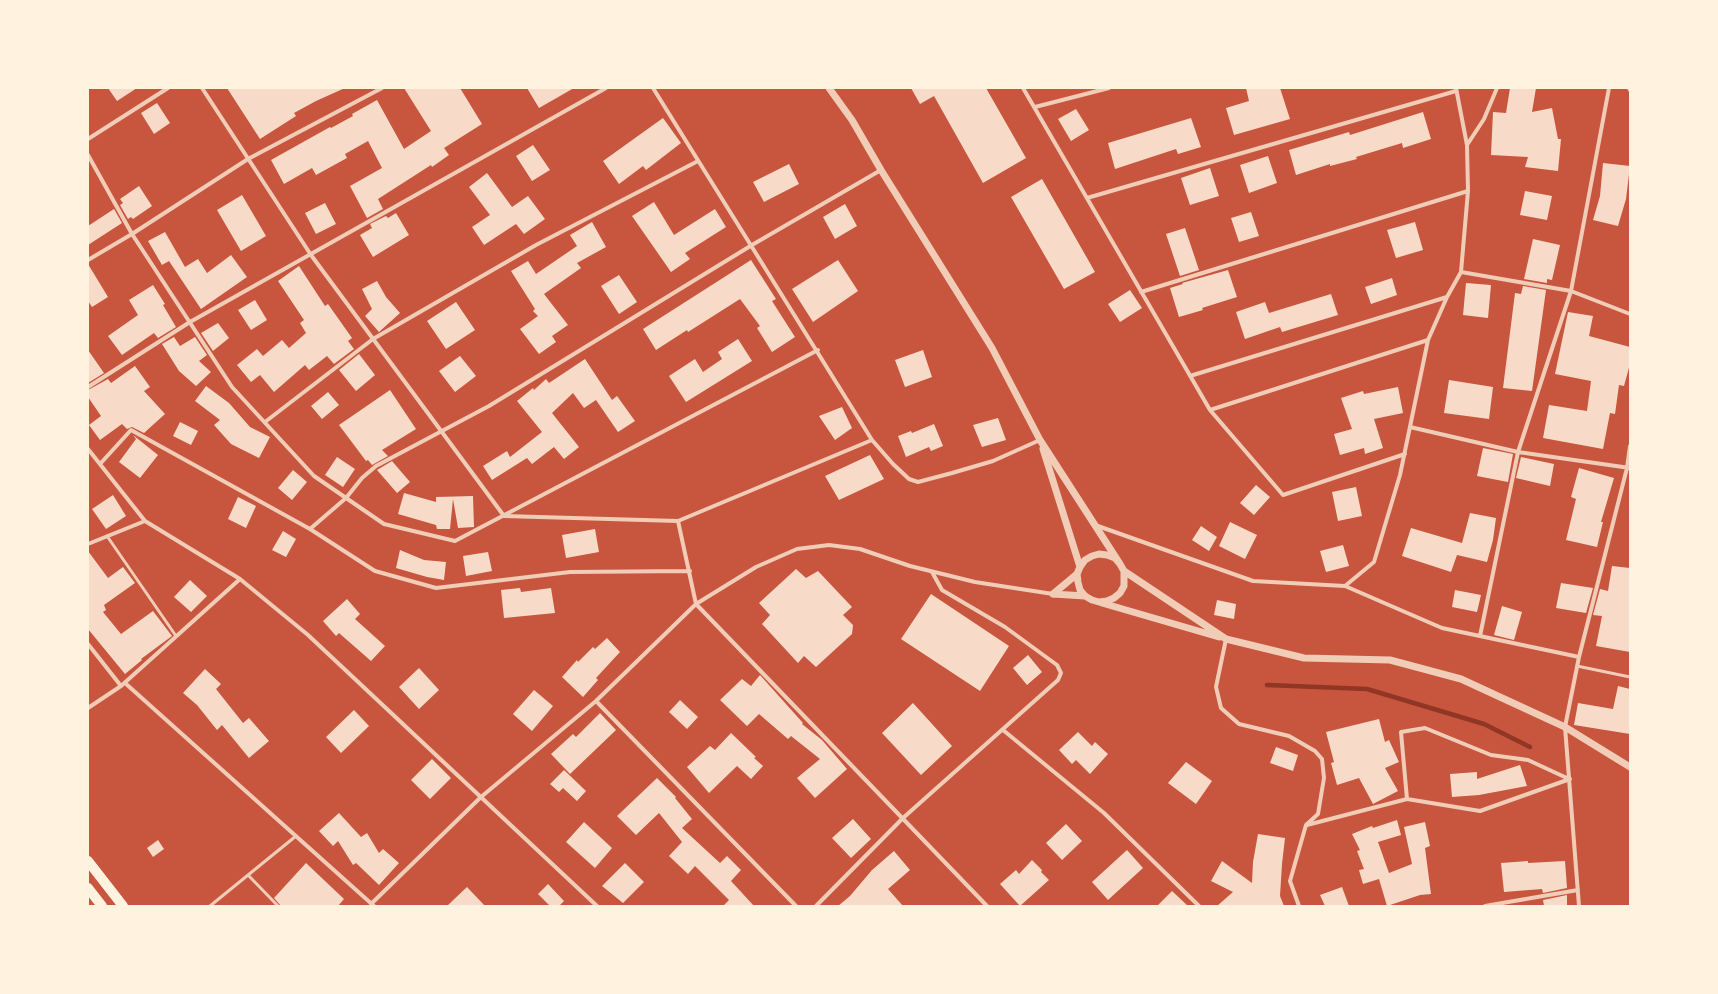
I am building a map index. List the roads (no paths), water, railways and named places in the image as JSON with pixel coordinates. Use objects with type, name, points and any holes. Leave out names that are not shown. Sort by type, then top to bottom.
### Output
[{"type":"main road","points":[[88,861],[122,906]]},
{"type":"main road","points":[[88,888],[102,906]]},
{"type":"street","points":[[88,139],[168,88]]},
{"type":"street","points":[[202,88],[311,255],[504,516]]},
{"type":"street","points":[[88,260],[132,234],[248,159],[382,88]]},
{"type":"street","points":[[88,387],[190,322],[606,88]]},
{"type":"street","points":[[653,88],[818,350],[872,440],[893,464],[909,479],[918,482],[993,461],[1040,440]]},
{"type":"street","points":[[829,88],[852,120],[881,170],[992,348],[1040,440],[1122,567],[1124,586],[1120,593],[1114,598],[1099,602]]},
{"type":"street","points":[[1023,88],[1210,410],[1283,495],[1405,454]]},
{"type":"street","points":[[1035,108],[1109,88]]},
{"type":"street","points":[[1467,145],[1484,119],[1497,88]]},
{"type":"street","points":[[1480,636],[1518,452],[1571,292],[1609,88]]},
{"type":"street","points":[[1087,198],[1456,89],[1467,145],[1468,191],[1461,272],[1447,297],[1428,340],[1400,475],[1374,562],[1345,586]]},
{"type":"street","points":[[88,155],[132,234],[232,387],[314,476],[384,524],[455,540],[504,516],[818,350]]},
{"type":"street","points":[[265,422],[373,339],[536,245],[698,161]]},
{"type":"street","points":[[310,529],[346,498],[362,478],[376,466],[441,430],[489,406],[752,245],[881,170]]},
{"type":"street","points":[[1141,292],[1468,191]]},
{"type":"street","points":[[1461,272],[1571,292],[1630,314]]},
{"type":"street","points":[[1190,376],[1447,297]]},
{"type":"street","points":[[1210,410],[1428,340]]},
{"type":"street","points":[[1410,426],[1518,452],[1629,468]]},
{"type":"street","points":[[100,464],[131,430],[310,529],[375,571],[436,588],[570,572],[690,571]]},
{"type":"street","points":[[504,516],[678,521],[872,440]]},
{"type":"street","points":[[1040,440],[1080,567]]},
{"type":"street","points":[[1579,906],[1570,779],[1564,727],[1579,657],[1629,468],[1630,446]]},
{"type":"street","points":[[88,449],[145,521],[240,579],[308,635],[597,906]]},
{"type":"street","points":[[88,544],[145,521]]},
{"type":"street","points":[[678,521],[696,604],[988,906]]},
{"type":"street","points":[[1095,524],[1253,581],[1345,586],[1442,628],[1579,657]]},
{"type":"street","points":[[88,644],[123,684],[372,905],[481,797],[596,701],[696,604],[763,564],[797,549],[828,545],[860,549],[910,566],[975,582],[1053,594],[1085,596]]},
{"type":"street","points":[[1226,639],[1122,567],[1114,558],[1099,554],[1085,560],[1080,567],[1078,574],[1080,590],[1085,596],[1092,600],[1226,639],[1304,658],[1390,660],[1461,679],[1564,727],[1630,767]]},
{"type":"street","points":[[816,906],[903,818],[1058,680],[1061,672],[1057,665],[1005,627],[942,590],[932,572]]},
{"type":"street","points":[[1053,594],[1078,574]]},
{"type":"street","points":[[88,708],[123,684],[240,579]]},
{"type":"street","points":[[1226,639],[1216,687],[1222,708],[1239,724],[1290,736],[1315,751],[1322,759],[1324,778],[1318,814],[1306,825],[1290,882],[1299,906]]},
{"type":"street","points":[[596,701],[796,906]]},
{"type":"street","points":[[1407,800],[1401,732],[1425,728],[1491,755],[1528,760],[1570,779]]},
{"type":"street","points":[[1003,730],[1104,813],[1199,906]]},
{"type":"street","points":[[1306,825],[1407,800],[1480,812],[1570,779]]},
{"type":"street","points":[[1485,906],[1578,890]]},
{"type":"lane","points":[[107,536],[176,636]]},
{"type":"lane","points":[[1577,666],[1630,677]]},
{"type":"lane","points":[[210,906],[296,836]]},
{"type":"lane","points":[[248,875],[278,906]]},
{"type":"waterway","points":[[1267,685],[1367,689],[1484,724],[1530,747]]}]
